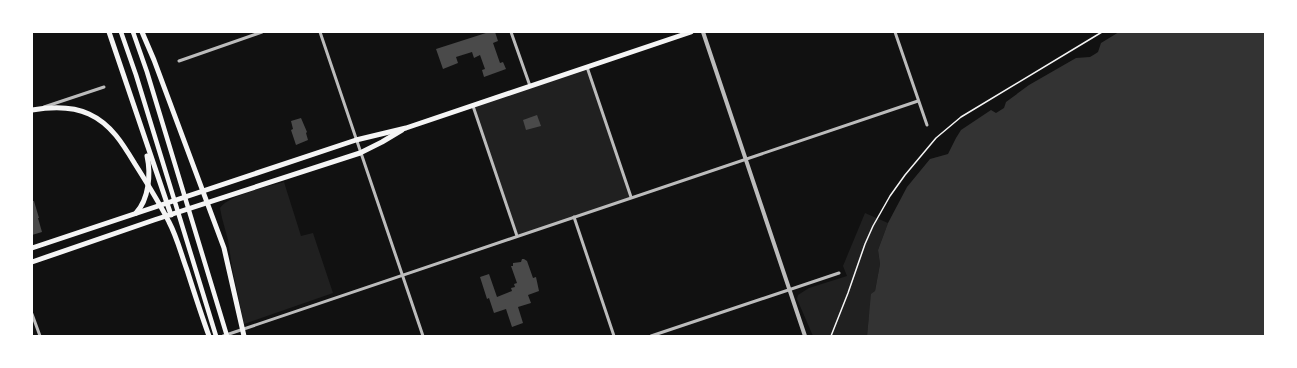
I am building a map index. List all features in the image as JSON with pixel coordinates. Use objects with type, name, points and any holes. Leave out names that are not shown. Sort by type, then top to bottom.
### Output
[{"type":"main road","points":[[109,32],[170,215]]},
{"type":"main road","points":[[121,32],[164,162],[216,336]]},
{"type":"main road","points":[[133,32],[174,158],[228,336]]},
{"type":"main road","points":[[142,32],[224,248],[244,336]]},
{"type":"main road","points":[[32,248],[202,190],[356,140],[406,128],[692,32]]},
{"type":"main road","points":[[34,110],[65,108],[74,109],[88,114],[108,127],[117,137],[128,152],[170,223],[182,254],[209,336]]},
{"type":"main road","points":[[136,213],[144,204],[149,177],[148,161],[140,126]]},
{"type":"main road","points":[[32,262],[360,153],[406,128]]},
{"type":"street","points":[[179,61],[262,32]]},
{"type":"street","points":[[320,32],[423,336]]},
{"type":"street","points":[[511,32],[530,86]]},
{"type":"street","points":[[703,32],[806,336]]},
{"type":"street","points":[[895,32],[927,125]]},
{"type":"street","points":[[587,67],[631,197]]},
{"type":"street","points":[[34,110],[104,87]]},
{"type":"street","points":[[223,336],[918,101]]},
{"type":"street","points":[[472,106],[517,236]]},
{"type":"street","points":[[574,217],[614,336]]},
{"type":"street","points":[[651,336],[839,273]]},
{"type":"street","points":[[32,314],[40,336]]},
{"type":"path","points":[[831,336],[873,226],[890,196],[905,175],[936,138],[961,117],[1102,32]]},
{"type":"shaded area","points":[[1119,32],[1265,32],[1265,336],[867,336],[871,294],[875,291],[880,264],[878,250],[888,223],[907,187],[930,159],[948,154],[961,130],[991,110],[996,113],[1004,108],[1006,102],[1029,85],[1076,58],[1090,57],[1095,54],[1098,52],[1101,43]]},
{"type":"shaded area","points":[[587,67],[631,197],[517,236],[473,106]]},
{"type":"shaded area","points":[[284,182],[301,236],[313,233],[333,293],[244,324],[228,240],[220,208],[231,199]]},
{"type":"shaded area","points":[[865,213],[888,223],[878,250],[880,264],[869,316],[867,336],[813,336],[797,299],[798,295],[809,288],[847,276],[843,266]]},
{"type":"building","points":[[489,32],[495,32],[498,41],[493,43],[500,63],[503,62],[506,69],[484,77],[482,70],[485,69],[480,55],[474,58],[472,52],[456,57],[458,63],[443,69],[436,49]]},
{"type":"building","points":[[537,115],[541,126],[526,130],[523,120]]},
{"type":"building","points":[[301,118],[307,132],[308,140],[296,145],[291,130],[293,129],[291,121]]},
{"type":"building","points":[[32,201],[34,201],[42,232],[32,235]]},
{"type":"building","points":[[522,259],[527,261],[533,278],[536,277],[539,291],[528,295],[531,303],[518,307],[523,323],[512,327],[506,309],[494,313],[489,298],[487,299],[480,277],[489,274],[497,297],[512,291],[511,288],[515,287],[514,284],[517,283],[511,266],[513,266],[513,263],[521,262]]}]
